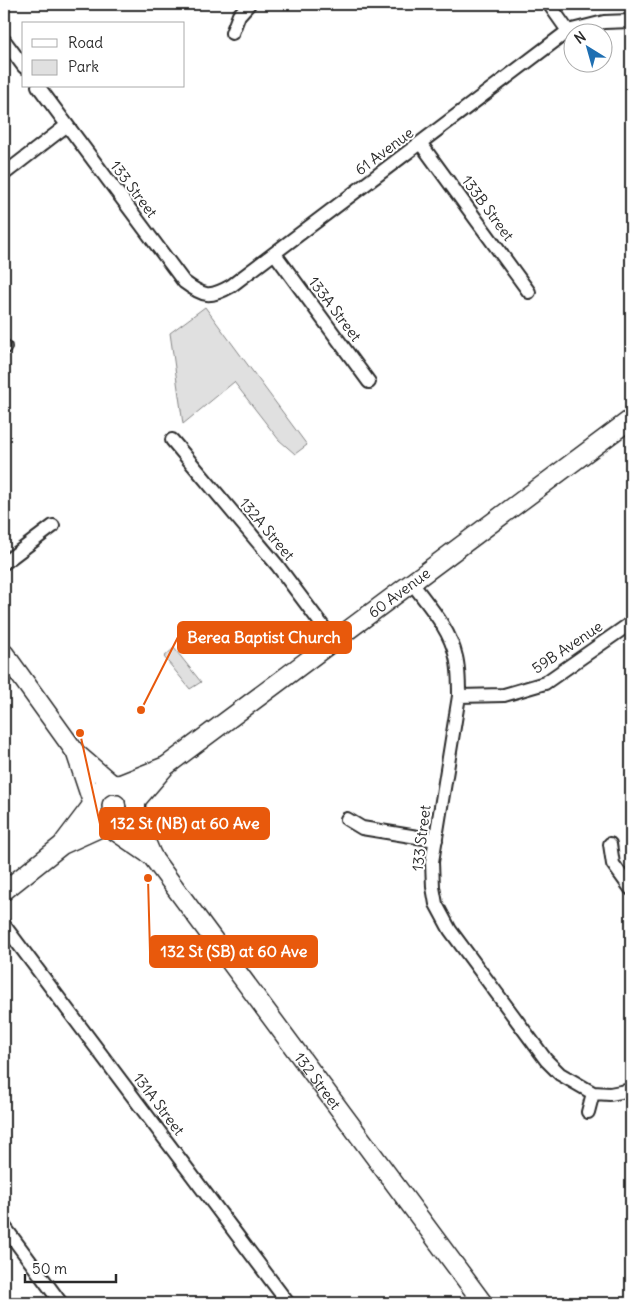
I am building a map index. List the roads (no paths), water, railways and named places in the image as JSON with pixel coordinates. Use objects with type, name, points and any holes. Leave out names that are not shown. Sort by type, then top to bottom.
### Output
[{"type":"main road","name":"60 Avenue","points":[[135,807],[166,766],[631,419]]},
{"type":"main road","points":[[4,653],[76,753],[115,784],[129,791],[135,807],[132,818],[122,826],[107,826],[62,845],[4,890]]},
{"type":"main road","points":[[76,753],[95,817],[107,826]]},
{"type":"main road","name":"60 Avenue","points":[[115,784],[166,766]]},
{"type":"main road","points":[[62,845],[99,790],[115,784]]},
{"type":"main road","name":"132 Street","points":[[135,807],[153,858],[483,1303]]},
{"type":"main road","name":"132 Street","points":[[107,826],[153,858]]},
{"type":"street","points":[[232,32],[239,16],[249,4]]},
{"type":"street","points":[[549,4],[562,22]]},
{"type":"street","points":[[604,22],[631,21]]},
{"type":"street","name":"61 Avenue","points":[[216,294],[232,286],[562,36]]},
{"type":"street","points":[[4,40],[22,64]]},
{"type":"street","name":"133 Street","points":[[39,88],[184,282],[197,292],[208,295],[216,294]]},
{"type":"street","points":[[4,174],[66,126]]},
{"type":"street","name":"133B Street","points":[[421,144],[529,292]]},
{"type":"street","name":"133A Street","points":[[274,254],[369,382]]},
{"type":"street","name":"132A Street","points":[[172,440],[277,565],[334,641]]},
{"type":"street","points":[[4,563],[54,526]]},
{"type":"street","name":"133 Street","points":[[412,583],[442,624],[454,647],[457,659],[459,696],[432,862],[436,904],[445,922],[546,1060],[565,1078],[593,1093]]},
{"type":"street","name":"59B Avenue","points":[[459,696],[504,695],[545,683],[631,624]]},
{"type":"street","points":[[348,819],[362,828],[436,840]]},
{"type":"street","points":[[610,844],[613,864],[631,889]]},
{"type":"street","name":"131A Street","points":[[4,925],[288,1303]]},
{"type":"street","points":[[588,1112],[593,1093],[610,1094],[631,1090]]},
{"type":"street","points":[[4,1226],[61,1303]]},
{"type":"place","name":"Berea Baptist Church","points":[[141,710]]},
{"type":"place","name":"132 St (NB) at 60 Ave","points":[[80,733]]},
{"type":"place","name":"132 St (SB) at 60 Ave","points":[[148,878]]}]
